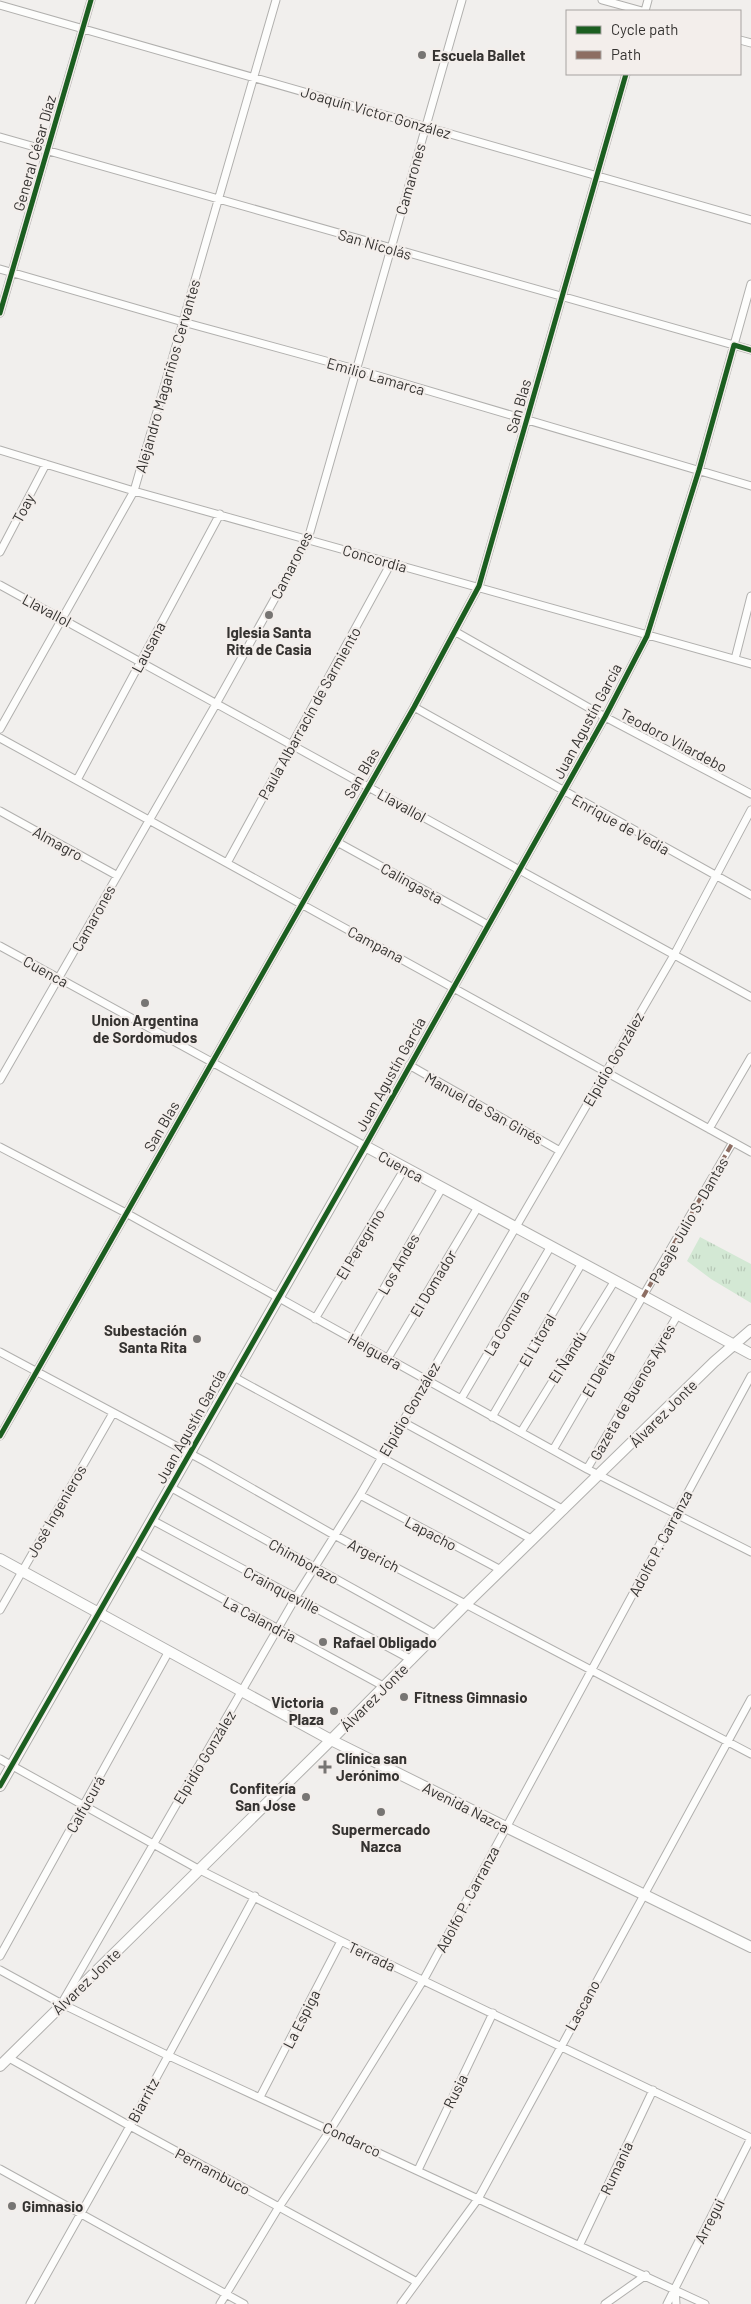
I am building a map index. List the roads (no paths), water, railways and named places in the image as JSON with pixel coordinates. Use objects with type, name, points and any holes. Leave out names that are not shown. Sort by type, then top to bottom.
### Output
[{"type":"street","name":"General César Díaz","points":[[0,313],[48,152],[90,0]]},
{"type":"street","name":"Alejandro Magariños Cervantes","points":[[0,729],[134,491],[276,0]]},
{"type":"street","name":"Camarones","points":[[0,1080],[216,704],[308,539],[462,0]]},
{"type":"street","points":[[602,0],[639,10]]},
{"type":"street","name":"Joaquín Victor González","points":[[0,5],[751,220]]},
{"type":"street","name":"San Blas","points":[[0,1436],[414,707],[456,632],[479,586],[626,75]]},
{"type":"street","name":"San Nicolás","points":[[0,137],[751,350]]},
{"type":"street","name":"Emilio Lamarca","points":[[0,269],[183,322],[356,369],[751,486]]},
{"type":"street","name":"Juan Agustín García","points":[[0,1786],[135,1551],[232,1376],[365,1146],[408,1065],[605,717],[647,636],[699,470],[751,284]]},
{"type":"street","name":"Concordia","points":[[0,450],[134,491],[479,586],[647,636],[735,658],[751,664]]},
{"type":"street","name":"Toay","points":[[0,552],[46,464]]},
{"type":"street","name":"Lausana","points":[[77,780],[220,514]]},
{"type":"street","name":"Paula Albarracín de Sarmiento","points":[[227,864],[391,563]]},
{"type":"street","name":"Llavallol","points":[[0,585],[520,868],[751,997]]},
{"type":"street","points":[[735,658],[751,596]]},
{"type":"street","name":"Teodoro Vilardebo","points":[[456,632],[605,717],[751,794]]},
{"type":"street","name":"Enrique de Vedia","points":[[414,707],[563,792],[751,895]]},
{"type":"street","name":"Campana","points":[[0,738],[302,905],[454,986],[751,1152]]},
{"type":"street","name":"Elpidio González","points":[[62,2004],[296,1597],[403,1422],[674,955],[751,810]]},
{"type":"street","name":"Almagro","points":[[0,811],[116,876]]},
{"type":"street","name":"Calingasta","points":[[336,842],[488,925]]},
{"type":"street","name":"Cuenca","points":[[0,946],[614,1282],[751,1354]]},
{"type":"street","points":[[709,1129],[751,1057]]},
{"type":"street","name":"Manuel de San Ginés","points":[[408,1065],[560,1150]]},
{"type":"street","name":"Pasaje Julio S. Dantas","points":[[643,1297],[733,1142]]},
{"type":"street","name":"Helguera","points":[[0,1147],[126,1213],[587,1469],[751,1552]]},
{"type":"street","name":"El Peregrino","points":[[316,1319],[405,1168]]},
{"type":"street","name":"Los Andes","points":[[354,1340],[442,1188]]},
{"type":"street","name":"El Domador","points":[[388,1358],[478,1208]]},
{"type":"street","name":"La Comuna","points":[[461,1399],[551,1246]]},
{"type":"street","name":"El Litoral","points":[[492,1417],[582,1263]]},
{"type":"street","name":"El Ñandú","points":[[521,1432],[614,1282]]},
{"type":"street","name":"El Delta","points":[[553,1450],[643,1297]]},
{"type":"street","name":"Gazeta de Buenos Ayres","points":[[587,1469],[677,1316]]},
{"type":"street","name":"Álvarez Jonte","points":[[0,2066],[332,1740],[467,1603],[600,1476],[714,1362],[751,1330]]},
{"type":"street","name":"Argerich","points":[[0,1352],[190,1453],[334,1535],[467,1603],[751,1754]]},
{"type":"street","points":[[232,1376],[382,1456],[533,1540]]},
{"type":"street","name":"Adolfo P. Carranza","points":[[220,2304],[279,2207],[331,2130],[424,1980],[751,1376]]},
{"type":"street","name":"José Ingenieros","points":[[0,1610],[113,1413]]},
{"type":"street","points":[[403,1422],[564,1510]]},
{"type":"street","name":"Chimborazo","points":[[170,1488],[437,1635]]},
{"type":"street","name":"Lapacho","points":[[360,1495],[501,1570]]},
{"type":"street","name":"Crainqueville","points":[[152,1520],[412,1660]]},
{"type":"street","name":"La Calandria","points":[[135,1551],[385,1687]]},
{"type":"street","name":"Avenida Nazca","points":[[0,1559],[332,1740],[751,1947]]},
{"type":"street","name":"Calfucurá","points":[[0,1956],[169,1651]]},
{"type":"street","name":"Lascano","points":[[401,2304],[478,2199],[560,2045],[751,1699]]},
{"type":"street","name":"Terrada","points":[[0,1759],[200,1870],[255,1896],[341,1941],[751,2138]]},
{"type":"street","name":"Biarritz","points":[[30,2304],[130,2126],[255,1896]]},
{"type":"street","name":"La Espiga","points":[[260,2097],[341,1941]]},
{"type":"street","name":"Condarco","points":[[0,1970],[62,2004],[167,2055],[579,2246],[675,2288],[705,2304]]},
{"type":"street","name":"Rusia","points":[[418,2170],[493,2013]]},
{"type":"street","name":"Pernambuco","points":[[9,2058],[417,2282]]},
{"type":"street","name":"Rumania","points":[[579,2246],[653,2090]]},
{"type":"street","name":"Arregui","points":[[667,2304],[751,2138]]},
{"type":"street","points":[[0,2169],[244,2304]]},
{"type":"street","points":[[605,2304],[646,2275]]},
{"type":"street","points":[[675,2288],[676,2304]]},
{"type":"place","name":"Escuela Ballet","points":[[422,55]]},
{"type":"place","name":"Iglesia Santa Rita de Casia","points":[[269,615]]},
{"type":"place","name":"Union Argentina de Sordomudos","points":[[145,1003]]},
{"type":"place","name":"Subestación Santa Rita","points":[[197,1339]]},
{"type":"place","name":"Rafael Obligado","points":[[323,1642]]},
{"type":"place","name":"Fitness Gimnasio","points":[[404,1697]]},
{"type":"place","name":"Victoria Plaza","points":[[334,1711]]},
{"type":"place","name":"Clínica san Jerónimo","points":[[325,1767]]},
{"type":"place","name":"Confitería San Jose","points":[[306,1797]]},
{"type":"place","name":"Supermercado Nazca","points":[[381,1812]]},
{"type":"place","name":"Gimnasio","points":[[12,2206]]}]
